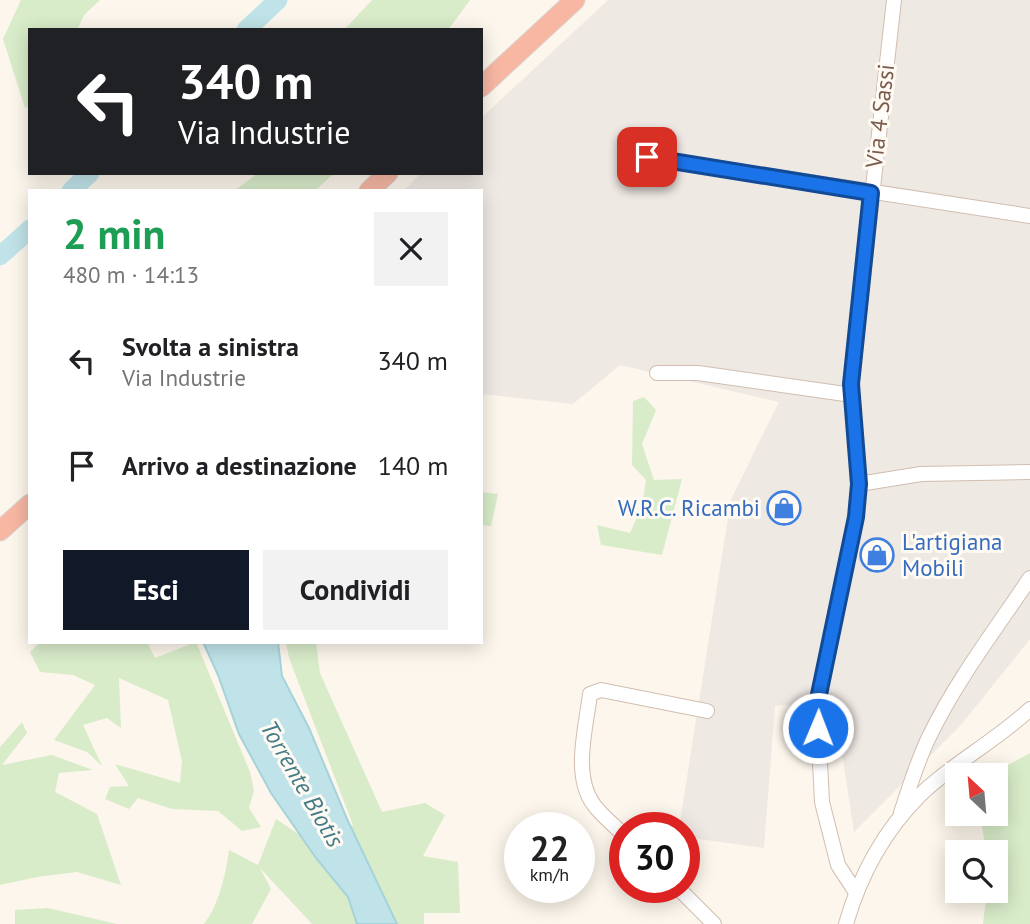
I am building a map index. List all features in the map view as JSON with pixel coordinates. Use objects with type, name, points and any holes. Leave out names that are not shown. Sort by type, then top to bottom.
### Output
[{"type":"highway","points":[[551,22],[559,0]]},
{"type":"highway","points":[[483,85],[575,0]]},
{"type":"highway","points":[[551,22],[558,22],[584,0]]},
{"type":"highway","points":[[371,189],[386,175]]},
{"type":"highway","points":[[0,531],[28,505]]},
{"type":"street","name":"Via 4 Sassi","points":[[855,891],[838,865],[822,802],[817,704],[856,517],[859,484],[851,384],[894,0]]},
{"type":"street","points":[[647,157],[1030,216]]},
{"type":"street","points":[[657,373],[698,373],[852,395]]},
{"type":"street","points":[[859,484],[921,474],[1030,472]]},
{"type":"street","points":[[900,818],[929,736],[968,670],[1030,578]]},
{"type":"street","points":[[609,820],[594,805],[584,788],[581,767],[590,694],[601,690],[707,711]]},
{"type":"street","points":[[846,924],[855,891],[873,854],[900,818],[922,794],[1030,709]]},
{"type":"street","points":[[693,903],[714,924]]},
{"type":"shaded area","points":[[608,0],[1030,0],[1030,639],[961,725],[854,832],[834,701],[775,706],[764,848],[700,839],[700,812],[682,812],[731,499],[779,402],[620,365],[573,404],[483,394],[483,189],[405,189],[419,175],[483,175],[483,116]]},
{"type":"green space","points":[[21,0],[100,0],[84,15],[78,28],[28,28],[28,107],[25,108],[3,39]]},
{"type":"green space","points":[[372,0],[470,0],[449,28],[346,28]]},
{"type":"green space","points":[[255,175],[332,175],[317,189],[237,189]]},
{"type":"green space","points":[[644,397],[656,410],[642,444],[654,480],[682,479],[662,555],[601,545],[597,525],[630,533],[642,506],[646,480],[632,465],[633,401]]},
{"type":"green space","points":[[483,492],[498,494],[491,526],[483,525]]},
{"type":"green space","points":[[38,644],[148,644],[155,658],[197,644],[250,772],[254,791],[249,808],[261,827],[242,831],[218,811],[172,809],[138,798],[129,809],[105,799],[110,787],[129,786],[115,764],[180,783],[182,761],[168,700],[119,678],[121,728],[107,718],[83,725],[102,766],[87,752],[54,740],[95,685],[73,675],[40,672],[30,652]]},
{"type":"green space","points":[[286,644],[316,644],[320,673],[382,812],[425,803],[445,815],[423,856],[458,862],[460,913],[424,913],[424,924],[312,924],[260,868],[271,889],[252,924],[204,924],[218,898],[229,850],[258,865],[276,819],[315,845],[353,825],[289,658]]},
{"type":"green space","points":[[22,722],[27,733],[2,765],[52,755],[93,770],[59,773],[55,792],[97,814],[121,885],[77,872],[0,885],[0,747]]},
{"type":"green space","points":[[1030,753],[1030,924],[983,924],[986,903],[1008,903],[1008,840],[984,840],[982,826],[1008,826],[1008,765]]},
{"type":"green space","points":[[48,908],[117,924],[15,924],[15,910]]},
{"type":"water","name":"Torrente Biotis","points":[[204,644],[278,644],[282,676],[309,728],[347,819],[397,924],[357,924],[348,897],[316,858],[271,793],[239,734]]},
{"type":"waterway","points":[[248,28],[278,0]]},
{"type":"waterway","points":[[73,189],[88,175]]},
{"type":"waterway","points":[[0,256],[28,231]]},
{"type":"place","name":"W.R.C. Ricambi","points":[[784,508]]},
{"type":"place","name":"L'artigiana Mobili","points":[[877,555]]},
{"type":"route","points":[[647,157],[871,193],[851,384],[859,484],[856,517],[817,704],[818,728]]}]
